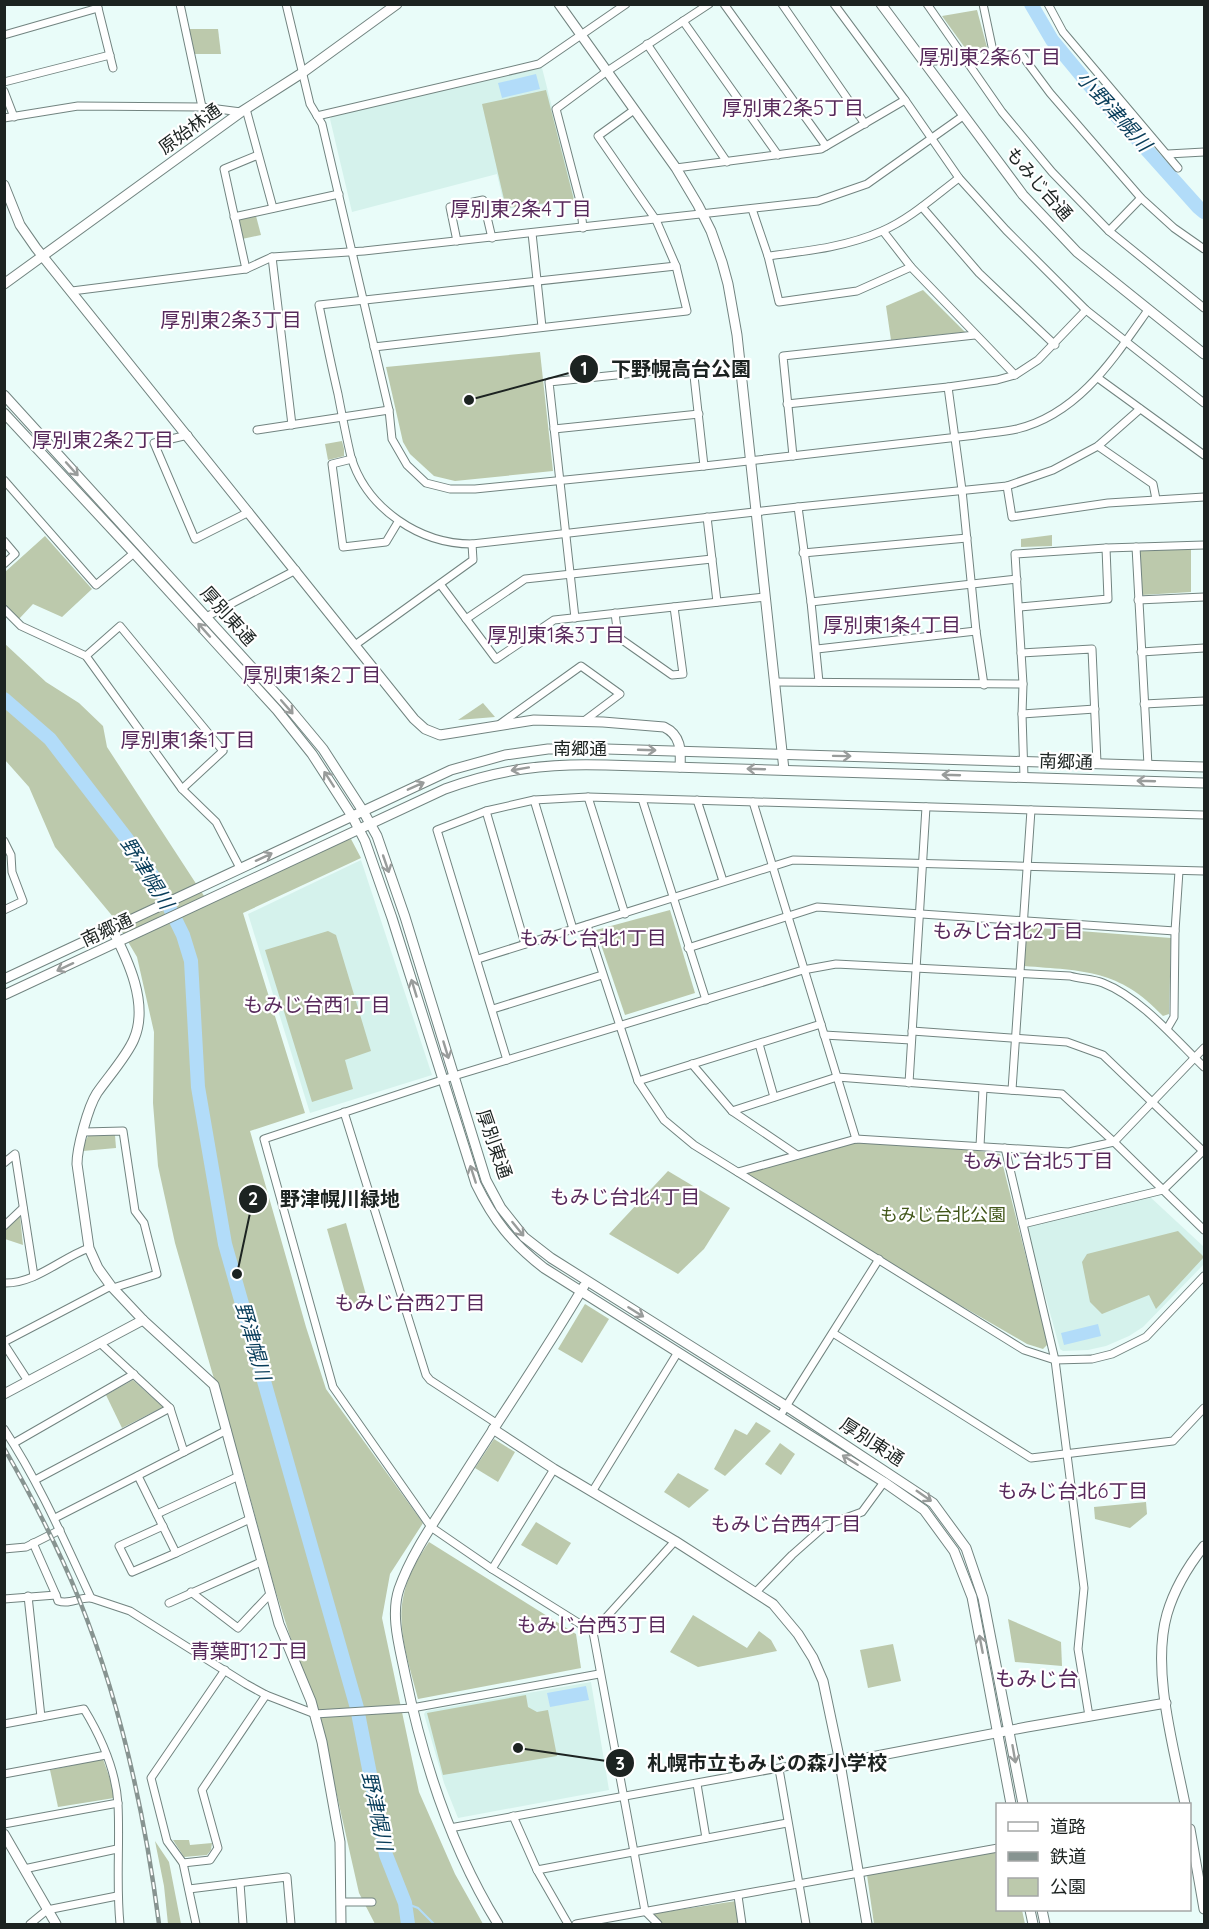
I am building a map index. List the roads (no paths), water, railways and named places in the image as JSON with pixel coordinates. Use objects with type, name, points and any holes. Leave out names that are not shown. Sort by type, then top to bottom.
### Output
[{"type":"street","points":[[180,4],[202,107]]},
{"type":"street","points":[[286,4],[310,104],[322,124],[389,410],[392,439],[407,465],[426,483],[450,489],[475,489],[751,461],[954,438],[1018,428],[1067,405],[1098,378],[1148,310]]},
{"type":"street","name":"原始林通","points":[[4,284],[244,111],[302,74],[397,4]]},
{"type":"street","points":[[559,4],[676,168],[704,215],[728,284],[737,335],[784,770]]},
{"type":"street","points":[[317,116],[539,64],[626,4]]},
{"type":"street","points":[[583,228],[580,201],[556,109],[606,72],[709,4]]},
{"type":"street","points":[[724,4],[826,146]]},
{"type":"street","points":[[782,4],[865,124]]},
{"type":"street","points":[[834,4],[959,178],[1035,261],[1086,310],[1204,403]]},
{"type":"street","name":"もみじ台通","points":[[881,4],[1023,195],[1077,252],[1204,354]]},
{"type":"street","points":[[927,4],[1002,112],[1052,172],[1109,231],[1204,308]]},
{"type":"street","points":[[983,4],[994,56]]},
{"type":"street","points":[[1048,4],[1063,32],[1178,168]]},
{"type":"street","points":[[4,35],[98,6],[113,68]]},
{"type":"street","points":[[683,21],[778,155]]},
{"type":"street","points":[[647,44],[727,162]]},
{"type":"street","points":[[923,62],[1021,54],[1050,93],[1141,198],[1174,228],[1204,249]]},
{"type":"street","points":[[4,82],[110,55]]},
{"type":"street","points":[[4,91],[14,117]]},
{"type":"street","points":[[676,168],[821,149],[905,100]]},
{"type":"street","points":[[4,118],[78,106],[202,107],[244,111],[273,208]]},
{"type":"street","points":[[374,347],[687,311],[676,266],[656,220],[598,136],[634,110]]},
{"type":"street","points":[[72,291],[246,269],[272,257],[353,252],[492,238],[818,201],[867,184],[963,116]]},
{"type":"street","points":[[1168,154],[1204,152]]},
{"type":"street","points":[[246,269],[224,169],[258,155]]},
{"type":"street","points":[[768,256],[830,248],[883,231],[922,207],[959,178]]},
{"type":"street","points":[[4,185],[20,225],[43,255],[424,729],[440,735],[534,720],[664,727],[671,730],[677,738],[681,751],[680,767]]},
{"type":"street","points":[[234,217],[339,194]]},
{"type":"street","points":[[1109,231],[1141,198]]},
{"type":"street","points":[[457,241],[450,207],[483,200],[492,238]]},
{"type":"street","points":[[922,207],[979,273],[1055,345]]},
{"type":"street","points":[[752,209],[768,256],[778,302],[857,291],[911,267]]},
{"type":"street","points":[[883,231],[911,267],[1015,375]]},
{"type":"street","points":[[532,233],[542,327]]},
{"type":"street","points":[[272,257],[292,425]]},
{"type":"street","points":[[676,266],[319,305],[352,459],[368,490],[398,522],[428,537],[453,544],[472,544],[1007,486],[1053,470],[1098,446],[1140,409]]},
{"type":"street","points":[[787,404],[948,387],[1015,375],[1055,345],[1086,310]]},
{"type":"street","points":[[793,456],[783,356],[975,334]]},
{"type":"street","points":[[575,618],[549,382],[693,367],[704,466]]},
{"type":"street","points":[[1098,378],[1204,455]]},
{"type":"street","points":[[948,387],[984,685]]},
{"type":"street","name":"厚別東通","points":[[4,395],[288,707],[322,749],[363,811],[376,836],[405,917],[486,1180],[501,1208],[524,1237],[586,1281],[786,1406],[933,1503],[966,1548],[983,1598],[1023,1803]]},
{"type":"street","points":[[257,430],[389,410]]},
{"type":"street","name":"厚別東通","points":[[4,413],[284,719],[312,754],[352,816],[392,918],[476,1184],[491,1213],[520,1249],[544,1268],[884,1482],[924,1510],[954,1551],[972,1597],[1011,1803]]},
{"type":"street","points":[[554,429],[699,414]]},
{"type":"street","points":[[188,435],[154,443],[195,538],[249,512]]},
{"type":"street","points":[[1098,446],[1154,484],[1156,500]]},
{"type":"street","points":[[352,459],[332,464],[343,547],[386,542],[398,522]]},
{"type":"street","points":[[4,480],[96,585],[134,553]]},
{"type":"street","points":[[1007,486],[1012,520],[1108,503],[1204,497]]},
{"type":"street","points":[[798,507],[812,602],[819,682]]},
{"type":"street","points":[[707,517],[717,602]]},
{"type":"street","points":[[803,553],[967,538]]},
{"type":"street","points":[[4,541],[15,554],[4,564]]},
{"type":"street","points":[[356,645],[473,560],[472,544]]},
{"type":"street","points":[[1024,777],[1022,654],[1016,554],[1204,545]]},
{"type":"street","points":[[1136,547],[1148,765]]},
{"type":"street","points":[[1020,607],[1108,599],[1106,548]]},
{"type":"street","points":[[466,619],[525,579],[712,559]]},
{"type":"street","points":[[206,617],[296,570]]},
{"type":"street","points":[[812,602],[1017,579]]},
{"type":"street","points":[[440,584],[496,659],[554,620],[765,597]]},
{"type":"street","points":[[1138,600],[1204,597]]},
{"type":"street","points":[[615,613],[618,637],[672,675],[683,674],[674,607]]},
{"type":"street","points":[[4,609],[21,626],[86,656],[182,789],[216,822],[240,868]]},
{"type":"street","points":[[86,656],[120,626],[223,751],[182,789]]},
{"type":"street","points":[[817,648],[976,631]]},
{"type":"street","points":[[1141,652],[1204,648]]},
{"type":"street","points":[[1022,654],[1092,649],[1097,763]]},
{"type":"street","points":[[498,726],[581,666],[620,694],[584,721]]},
{"type":"street","points":[[775,682],[1023,684]]},
{"type":"street","points":[[1144,704],[1204,700]]},
{"type":"street","points":[[1022,714],[1095,709]]},
{"type":"street","name":"南郷通","points":[[4,979],[451,771],[505,755],[575,748],[1204,767]]},
{"type":"street","name":"南郷通","points":[[4,995],[445,789],[485,776],[518,769],[576,764],[1204,783]]},
{"type":"street","points":[[588,797],[625,914]]},
{"type":"street","points":[[507,1060],[437,830],[486,811],[534,800],[588,797],[1204,815]]},
{"type":"street","points":[[642,799],[706,1000]]},
{"type":"street","points":[[534,800],[573,929]]},
{"type":"street","points":[[697,800],[723,881]]},
{"type":"street","points":[[753,802],[856,1139]]},
{"type":"street","points":[[909,1083],[926,807]]},
{"type":"street","points":[[1012,1090],[1031,810]]},
{"type":"street","points":[[486,811],[525,944]]},
{"type":"street","points":[[4,841],[11,855],[12,872],[23,901],[4,910]]},
{"type":"street","points":[[478,959],[793,860],[1204,871]]},
{"type":"street","points":[[1167,1029],[1174,1017],[1175,931],[1179,871]]},
{"type":"street","points":[[688,948],[817,908],[1175,931]]},
{"type":"street","points":[[587,925],[638,1081],[664,1120],[694,1145],[1024,1350],[1055,1360],[1092,1359],[1112,1354],[1146,1337],[1204,1276]]},
{"type":"street","points":[[112,929],[134,974],[138,999],[138,1020],[134,1039],[95,1096],[77,1152],[89,1248],[98,1268],[112,1287],[143,1320],[214,1385],[279,1624],[315,1714],[322,1742],[340,1842],[341,1924]]},
{"type":"street","points":[[658,1924],[645,1911],[593,1632],[492,1569],[431,1527],[333,1387],[264,1139],[454,1076],[803,970],[836,964],[1070,976],[1102,983],[1132,1001],[1167,1029],[1204,1067]]},
{"type":"street","points":[[493,1009],[602,975]]},
{"type":"street","points":[[638,1081],[820,1024]]},
{"type":"street","points":[[912,1031],[1067,1042],[1103,1055],[1204,1151],[1162,1190],[1023,1224]]},
{"type":"street","points":[[824,1035],[911,1040]]},
{"type":"street","points":[[759,1044],[774,1097]]},
{"type":"street","points":[[738,1172],[856,1139],[1069,1152],[1114,1142],[1204,1048]]},
{"type":"street","points":[[692,1064],[732,1111],[797,1155]]},
{"type":"street","points":[[732,1111],[837,1077],[1062,1094],[1204,1230]]},
{"type":"street","points":[[980,1146],[983,1089]]},
{"type":"street","points":[[344,1112],[426,1375],[430,1380],[554,1469],[675,1541],[773,1604],[798,1634],[813,1658],[823,1681],[867,1924]]},
{"type":"street","points":[[28,1382],[4,1343],[112,1287],[157,1274],[144,1223],[135,1210],[123,1131],[84,1132]]},
{"type":"street","points":[[1005,1148],[1055,1360],[1084,1588],[1078,1649],[1089,1716]]},
{"type":"street","points":[[4,1163],[15,1154],[34,1276]]},
{"type":"street","points":[[4,1226],[23,1208]]},
{"type":"street","points":[[4,1282],[15,1283],[34,1276],[89,1248]]},
{"type":"street","points":[[780,1416],[879,1259]]},
{"type":"street","points":[[498,1924],[472,1882],[435,1791],[412,1708],[397,1635],[399,1590],[431,1527],[586,1281]]},
{"type":"street","points":[[4,1394],[143,1320]]},
{"type":"street","points":[[833,1333],[1031,1458],[1173,1441],[1204,1408]]},
{"type":"street","points":[[101,1344],[170,1408],[184,1452]]},
{"type":"street","points":[[592,1492],[678,1352]]},
{"type":"street","points":[[14,1443],[134,1374]]},
{"type":"street","points":[[35,1480],[170,1408]]},
{"type":"street","points":[[4,1429],[35,1480],[91,1598]]},
{"type":"street","points":[[54,1518],[227,1430]]},
{"type":"street","points":[[492,1569],[554,1469]]},
{"type":"street","points":[[138,1476],[176,1553]]},
{"type":"street","points":[[157,1514],[239,1476]]},
{"type":"street","points":[[755,1593],[826,1525],[862,1512],[884,1482]]},
{"type":"street","points":[[163,1526],[119,1546],[132,1572],[250,1519]]},
{"type":"street","points":[[4,1549],[26,1547],[60,1530]]},
{"type":"street","points":[[593,1632],[675,1541]]},
{"type":"street","points":[[33,1543],[58,1601],[66,1603],[91,1598],[130,1611],[266,1695],[315,1714],[412,1708],[599,1674]]},
{"type":"street","points":[[1185,1803],[1166,1703],[1162,1647],[1167,1615],[1187,1571],[1204,1546]]},
{"type":"street","points":[[169,1603],[261,1562]]},
{"type":"street","points":[[191,1592],[238,1628],[271,1593]]},
{"type":"street","points":[[4,1599],[56,1595]]},
{"type":"street","points":[[28,1596],[41,1717]]},
{"type":"street","points":[[196,1924],[183,1863],[167,1841],[151,1778],[225,1670]]},
{"type":"street","points":[[183,1863],[210,1860],[218,1848],[202,1790],[266,1695]]},
{"type":"street","points":[[450,1828],[1166,1703]]},
{"type":"street","points":[[4,1724],[84,1709],[96,1728],[113,1777],[117,1803],[117,1896],[120,1924]]},
{"type":"street","points":[[4,1774],[106,1755]]},
{"type":"street","points":[[779,1769],[806,1924]]},
{"type":"street","points":[[697,1784],[706,1838]]},
{"type":"street","points":[[4,1824],[117,1803]]},
{"type":"street","points":[[513,1816],[537,1870],[568,1924]]},
{"type":"street","points":[[537,1870],[787,1823]]},
{"type":"street","points":[[4,1834],[56,1924]]},
{"type":"street","points":[[1191,1835],[1204,1909]]},
{"type":"street","points":[[576,1924],[996,1848]]},
{"type":"street","points":[[24,1869],[117,1849]]},
{"type":"street","points":[[189,1889],[287,1876],[291,1924]]},
{"type":"street","points":[[240,1883],[243,1924]]},
{"type":"street","points":[[30,1924],[47,1910],[117,1896]]},
{"type":"street","points":[[738,1896],[742,1924]]},
{"type":"street","points":[[342,1902],[372,1902]]},
{"type":"water","points":[[536,74],[540,89],[502,98],[498,83]]},
{"type":"water","points":[[1098,1324],[1101,1336],[1064,1345],[1061,1333]]},
{"type":"water","points":[[586,1686],[589,1700],[550,1707],[547,1693]]},
{"type":"waterway","name":"小野津幌川","points":[[1031,4],[1052,40],[1095,92],[1204,212]]},
{"type":"waterway","name":"野津幌川","points":[[4,699],[50,739],[127,839],[157,882],[183,935],[191,961],[198,1087],[225,1244],[357,1708],[386,1855],[405,1903],[408,1924]]},
{"type":"waterway","points":[[405,1903],[418,1908],[434,1924]]},
{"type":"railway","points":[[4,1448],[62,1560],[79,1599],[107,1677],[138,1800],[159,1924]]},
{"type":"place","name":"下野幌高台公園","points":[[469,400]]},
{"type":"place","name":"野津幌川緑地","points":[[237,1274]]},
{"type":"place","name":"札幌市立もみじの森小学校","points":[[518,1748]]},
{"type":"district","name":"厚別東2条6丁目","points":[[990,57]]},
{"type":"district","name":"厚別東2条5丁目","points":[[793,108]]},
{"type":"district","name":"厚別東2条4丁目","points":[[521,209]]},
{"type":"district","name":"厚別東2条3丁目","points":[[231,320]]},
{"type":"district","name":"厚別東2条2丁目","points":[[103,440]]},
{"type":"district","name":"厚別東1条4丁目","points":[[892,625]]},
{"type":"district","name":"厚別東1条3丁目","points":[[556,635]]},
{"type":"district","name":"厚別東1条2丁目","points":[[312,675]]},
{"type":"district","name":"厚別東1条1丁目","points":[[188,740]]},
{"type":"district","name":"もみじ台北2丁目","points":[[1008,931]]},
{"type":"district","name":"もみじ台北1丁目","points":[[593,938]]},
{"type":"district","name":"もみじ台西1丁目","points":[[317,1005]]},
{"type":"district","name":"もみじ台北5丁目","points":[[1038,1161]]},
{"type":"district","name":"もみじ台北4丁目","points":[[625,1197]]},
{"type":"district","name":"もみじ台西2丁目","points":[[410,1303]]},
{"type":"district","name":"もみじ台北6丁目","points":[[1073,1491]]},
{"type":"district","name":"もみじ台西4丁目","points":[[786,1524]]},
{"type":"district","name":"もみじ台西3丁目","points":[[592,1625]]},
{"type":"district","name":"青葉町12丁目","points":[[249,1651]]},
{"type":"district","name":"もみじ台","points":[[1037,1679]]},
{"type":"park label","name":"もみじ台北公園","points":[[943,1215]]}]
